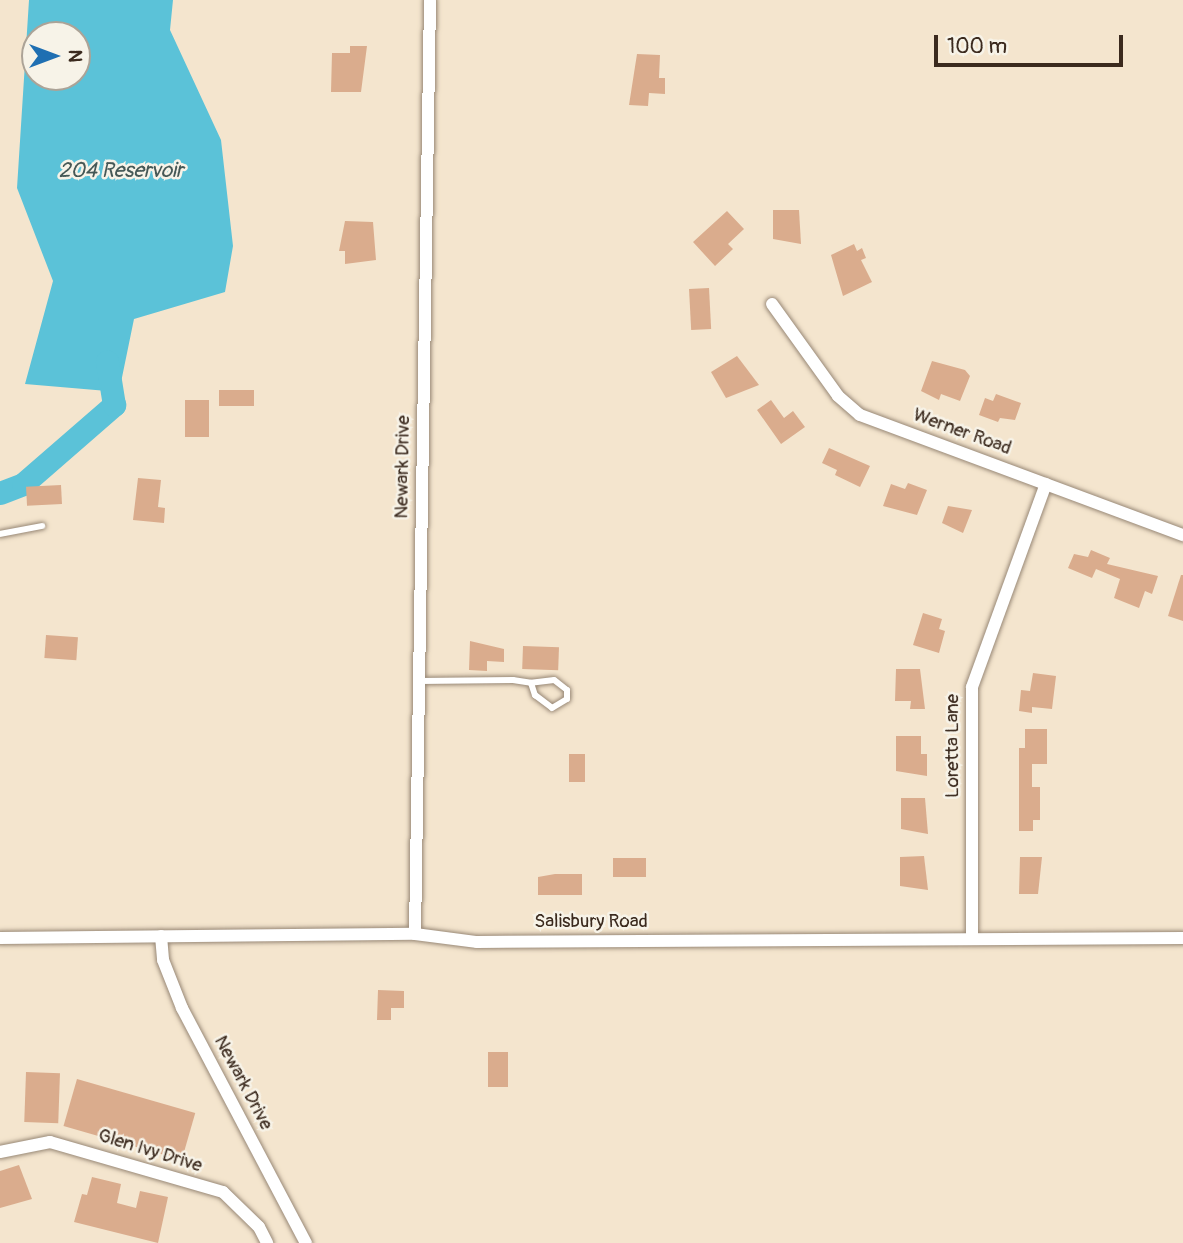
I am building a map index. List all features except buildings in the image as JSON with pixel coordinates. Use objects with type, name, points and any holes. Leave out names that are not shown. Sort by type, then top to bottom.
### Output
[{"type":"street","name":"Newark Drive","points":[[415,934],[430,0]]},
{"type":"street","name":"Werner Road","points":[[772,304],[838,396],[860,415],[1183,535]]},
{"type":"street","name":"Loretta Lane","points":[[972,938],[972,687],[1046,484]]},
{"type":"street","name":"Salisbury Road","points":[[0,938],[415,934],[477,942],[1183,938]]},
{"type":"street","name":"Newark Drive","points":[[161,936],[163,960],[182,1008],[306,1243]]},
{"type":"street","name":"Glen Ivy Drive","points":[[0,1152],[50,1142],[223,1192],[259,1227],[267,1243]]},
{"type":"lane","points":[[0,534],[42,526]]},
{"type":"lane","points":[[419,681],[531,683],[554,680],[567,690],[567,699],[552,708],[535,695],[531,683]]},
{"type":"water","name":"204 Reservoir","points":[[29,0],[173,0],[170,30],[221,140],[233,246],[225,292],[134,319],[119,392],[25,384],[53,281],[17,188],[23,91],[91,91],[91,21],[28,21]]},
{"type":"waterway","points":[[0,493],[23,484],[114,405],[107,362]]}]
